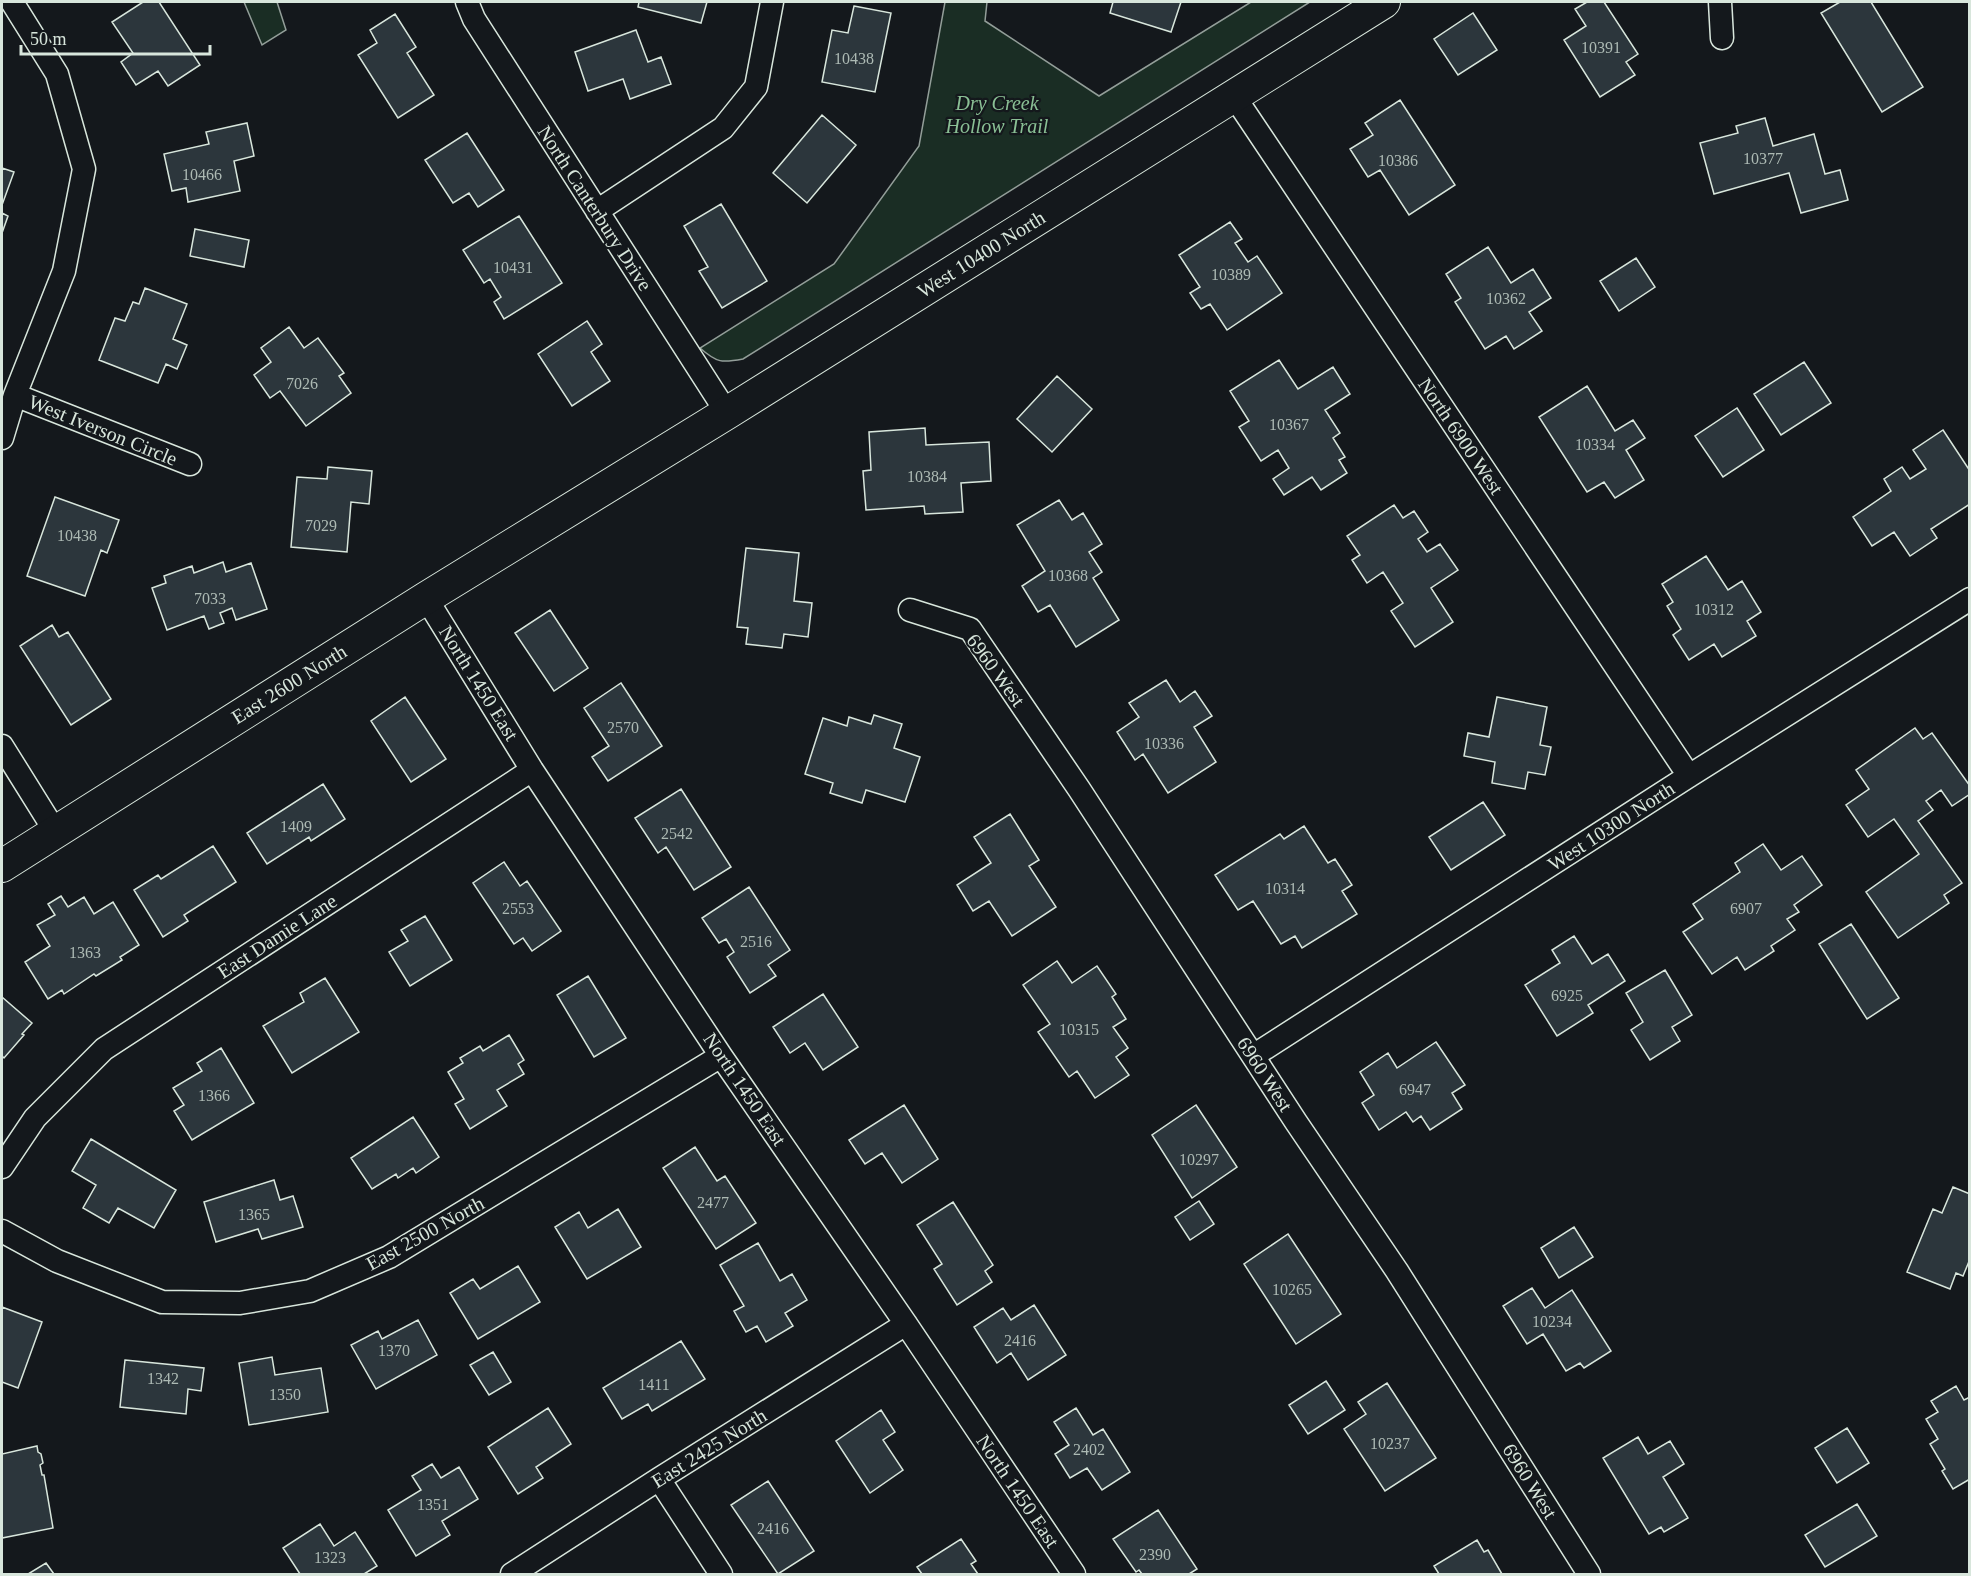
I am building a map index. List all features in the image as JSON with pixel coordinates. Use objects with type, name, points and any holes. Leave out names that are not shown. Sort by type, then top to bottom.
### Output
[{"type":"street","points":[[2,438],[15,395],[64,271],[84,169],[57,75],[12,2]]},
{"type":"street","name":"North Canterbury Drive","points":[[466,2],[474,19],[727,414]]},
{"type":"street","points":[[597,211],[723,128],[756,87],[772,2]]},
{"type":"street","name":"West 10400 North","points":[[577,503],[727,414],[1384,2]]},
{"type":"street","points":[[1720,2],[1722,38]]},
{"type":"street","name":"North 6900 West","points":[[1233,96],[1689,776]]},
{"type":"street","name":"West Iverson Circle","points":[[15,395],[190,464]]},
{"type":"street","name":"East 2600 North","points":[[2,866],[577,503]]},
{"type":"street","name":"North 1450 East","points":[[426,598],[532,770],[721,1056],[906,1324],[1074,1575]]},
{"type":"street","name":"West 10300 North","points":[[1253,1056],[1970,599]]},
{"type":"street","name":"6960 West","points":[[910,610],[970,629],[1079,789],[1428,1319],[1589,1575]]},
{"type":"street","points":[[2,746],[55,831]]},
{"type":"street","name":"East Damie Lane","points":[[2,1167],[35,1118],[104,1049],[532,770]]},
{"type":"street","name":"East 2500 North","points":[[2,1231],[57,1260],[162,1302],[240,1303],[309,1291],[389,1257],[721,1056]]},
{"type":"street","name":"East 2425 North","points":[[512,1575],[659,1479],[906,1324]]},
{"type":"street","points":[[659,1479],[720,1575]]},
{"type":"green space","points":[[244,2],[277,2],[286,30],[262,45]]},
{"type":"green space","name":"Dry Creek Hollow Trail","points":[[945,2],[987,2],[985,21],[1099,96],[1251,2],[1310,2],[743,359],[720,361],[711,357],[700,348],[834,264],[919,146]]},
{"type":"building","points":[[143,2],[159,2],[200,65],[168,86],[158,71],[136,85],[121,62],[133,53],[112,22]]},
{"type":"building","points":[[639,2],[707,2],[701,23],[638,7]]},
{"type":"building","points":[[1113,2],[1181,2],[1171,32],[1110,13]]},
{"type":"building","points":[[1587,2],[1604,2],[1638,54],[1626,62],[1635,75],[1600,97],[1564,40],[1586,26],[1575,9]]},
{"type":"building","points":[[1840,2],[1871,2],[1923,87],[1882,112],[1821,13]]},
{"type":"building","points":[[854,6],[891,13],[875,92],[822,82],[832,30],[848,33]]},
{"type":"building","points":[[1473,13],[1497,50],[1458,75],[1434,39]]},
{"type":"building","points":[[395,14],[416,47],[407,53],[434,95],[398,118],[358,55],[377,43],[370,30]]},
{"type":"building","points":[[636,30],[648,62],[661,57],[671,84],[630,99],[623,79],[588,91],[575,52]]},
{"type":"building","points":[[1400,100],[1455,185],[1409,215],[1380,170],[1368,177],[1350,149],[1373,135],[1365,123]]},
{"type":"building","points":[[822,115],[856,145],[807,203],[773,173]]},
{"type":"building","points":[[1765,118],[1773,146],[1814,134],[1825,174],[1840,170],[1848,200],[1801,213],[1789,173],[1714,194],[1700,143],[1738,133],[1736,126]]},
{"type":"building","points":[[247,123],[254,156],[234,161],[240,191],[188,202],[186,188],[172,191],[164,154],[209,144],[206,132]]},
{"type":"building","points":[[467,133],[504,190],[478,207],[469,193],[453,203],[425,160]]},
{"type":"building","points":[[2,168],[14,172],[2,205]]},
{"type":"building","points":[[721,204],[767,281],[722,308],[699,271],[708,267],[684,226]]},
{"type":"building","points":[[2,213],[8,216],[2,233]]},
{"type":"building","points":[[519,216],[562,283],[504,319],[494,302],[501,297],[490,279],[484,283],[463,250]]},
{"type":"building","points":[[1230,222],[1242,239],[1235,243],[1248,262],[1257,256],[1282,293],[1227,330],[1210,304],[1201,309],[1190,293],[1200,287],[1179,255]]},
{"type":"building","points":[[195,229],[249,240],[244,267],[190,256]]},
{"type":"building","points":[[1488,247],[1511,283],[1533,269],[1551,298],[1529,312],[1542,331],[1514,349],[1506,336],[1485,349],[1455,302],[1461,298],[1446,274]]},
{"type":"building","points":[[1636,258],[1655,287],[1619,311],[1600,281]]},
{"type":"building","points":[[145,288],[187,304],[173,339],[187,345],[177,369],[166,364],[158,383],[99,360],[115,318],[125,321],[133,302],[139,304]]},
{"type":"building","points":[[587,321],[602,344],[591,352],[610,381],[572,406],[538,354]]},
{"type":"building","points":[[289,327],[304,348],[318,338],[344,373],[339,376],[351,393],[306,426],[280,391],[270,398],[254,375],[271,362],[261,348]]},
{"type":"building","points":[[1279,360],[1298,389],[1333,367],[1350,394],[1325,410],[1340,433],[1333,438],[1345,457],[1339,460],[1347,473],[1321,490],[1312,477],[1284,495],[1273,479],[1289,468],[1278,450],[1261,461],[1239,427],[1249,421],[1230,391]]},
{"type":"building","points":[[1804,362],[1831,403],[1781,435],[1754,394]]},
{"type":"building","points":[[1057,376],[1092,409],[1052,452],[1017,419]]},
{"type":"building","points":[[1587,386],[1615,431],[1633,420],[1645,438],[1626,450],[1644,480],[1615,498],[1604,482],[1587,492],[1539,417]]},
{"type":"building","points":[[1737,408],[1764,450],[1723,477],[1695,436]]},
{"type":"building","points":[[925,428],[926,445],[989,442],[991,481],[961,483],[963,512],[925,514],[924,506],[866,510],[863,471],[871,470],[869,432]]},
{"type":"building","points":[[1943,430],[1970,471],[1970,504],[1931,529],[1937,538],[1910,556],[1894,532],[1872,546],[1853,517],[1891,491],[1884,479],[1902,467],[1910,479],[1926,469],[1913,450]]},
{"type":"building","points":[[328,467],[372,471],[369,504],[351,502],[347,552],[291,547],[297,477],[327,479]]},
{"type":"building","points":[[55,497],[119,520],[107,553],[101,550],[85,596],[27,576]]},
{"type":"building","points":[[1059,500],[1072,520],[1083,513],[1102,544],[1089,552],[1102,572],[1093,578],[1119,620],[1076,647],[1050,605],[1038,612],[1022,586],[1045,571],[1017,525]]},
{"type":"building","points":[[1394,505],[1403,518],[1414,511],[1428,532],[1418,539],[1427,552],[1440,544],[1458,570],[1431,588],[1453,622],[1415,647],[1391,611],[1403,603],[1383,572],[1367,583],[1352,560],[1360,555],[1347,536]]},
{"type":"building","points":[[746,548],[799,553],[794,601],[812,603],[808,637],[784,634],[782,648],[746,644],[748,628],[737,627]]},
{"type":"building","points":[[1706,556],[1728,590],[1742,581],[1761,612],[1747,621],[1756,636],[1722,657],[1714,644],[1689,660],[1673,635],[1681,629],[1667,606],[1673,602],[1662,584]]},
{"type":"building","points":[[223,562],[226,572],[251,563],[267,609],[236,620],[232,608],[220,613],[224,623],[209,629],[204,616],[167,630],[152,588],[166,583],[164,576],[192,566],[194,573]]},
{"type":"building","points":[[550,610],[588,668],[554,691],[515,633]]},
{"type":"building","points":[[52,625],[59,637],[68,632],[111,699],[71,725],[20,646]]},
{"type":"building","points":[[1166,680],[1180,702],[1195,691],[1212,716],[1194,727],[1216,762],[1168,793],[1143,754],[1135,760],[1117,732],[1139,717],[1129,703]]},
{"type":"building","points":[[621,683],[662,746],[608,781],[592,757],[609,746],[584,708]]},
{"type":"building","points":[[405,697],[446,759],[411,782],[371,721]]},
{"type":"building","points":[[1497,697],[1547,707],[1540,745],[1551,747],[1545,775],[1528,772],[1525,789],[1492,783],[1495,762],[1464,756],[1468,733],[1489,737]]},
{"type":"building","points":[[874,715],[902,724],[894,748],[920,757],[905,802],[866,790],[862,803],[830,793],[833,783],[805,774],[823,718],[847,726],[849,717],[871,724]]},
{"type":"building","points":[[1915,728],[1923,739],[1932,733],[1970,786],[1970,794],[1952,806],[1941,790],[1926,801],[1933,810],[1918,821],[1962,883],[1944,895],[1949,903],[1898,938],[1866,892],[1919,854],[1894,819],[1868,837],[1846,805],[1869,789],[1856,770]]},
{"type":"building","points":[[323,784],[345,819],[311,841],[309,837],[267,864],[247,833]]},
{"type":"building","points":[[681,789],[731,867],[694,890],[666,847],[658,853],[635,818]]},
{"type":"building","points":[[1483,802],[1505,835],[1451,870],[1429,837]]},
{"type":"building","points":[[1010,814],[1039,860],[1029,866],[1056,907],[1012,936],[989,901],[973,911],[957,885],[991,863],[974,837]]},
{"type":"building","points":[[1304,826],[1328,863],[1335,859],[1352,885],[1342,891],[1357,914],[1302,948],[1295,936],[1281,944],[1253,901],[1238,910],[1215,875],[1280,834],[1284,839]]},
{"type":"building","points":[[1763,844],[1781,870],[1802,856],[1822,885],[1794,905],[1799,912],[1787,919],[1795,930],[1771,946],[1774,951],[1745,970],[1737,957],[1712,974],[1683,932],[1703,919],[1693,904],[1740,872],[1735,863]]},
{"type":"building","points":[[213,846],[236,882],[184,915],[188,921],[163,937],[134,890],[158,875],[161,879]]},
{"type":"building","points":[[504,862],[520,886],[527,881],[561,931],[532,951],[523,938],[514,944],[473,883]]},
{"type":"building","points":[[749,887],[790,950],[768,965],[776,976],[750,993],[727,957],[734,952],[726,939],[719,943],[702,918]]},
{"type":"building","points":[[61,896],[68,907],[84,897],[94,914],[113,902],[139,945],[120,957],[122,960],[96,976],[94,974],[64,994],[62,990],[48,999],[25,962],[50,946],[37,925],[55,915],[48,904]]},
{"type":"building","points":[[425,916],[452,960],[410,986],[389,952],[408,941],[401,930]]},
{"type":"building","points":[[1851,924],[1899,998],[1867,1019],[1819,944]]},
{"type":"building","points":[[1574,936],[1592,964],[1608,954],[1625,981],[1588,1005],[1593,1013],[1557,1036],[1525,985],[1560,963],[1552,950]]},
{"type":"building","points":[[1057,961],[1072,983],[1097,966],[1116,994],[1112,997],[1126,1019],[1113,1027],[1128,1048],[1116,1057],[1129,1075],[1095,1098],[1077,1071],[1069,1077],[1038,1032],[1050,1024],[1023,985]]},
{"type":"building","points":[[1665,970],[1692,1015],[1672,1027],[1680,1041],[1650,1060],[1631,1030],[1643,1022],[1626,993]]},
{"type":"building","points":[[588,976],[626,1038],[594,1057],[557,995]]},
{"type":"building","points":[[325,978],[359,1032],[292,1073],[263,1026],[304,1002],[300,993]]},
{"type":"building","points":[[823,994],[858,1047],[823,1070],[805,1043],[790,1053],[773,1027]]},
{"type":"building","points":[[2,997],[32,1023],[4,1058],[2,1056]]},
{"type":"building","points":[[509,1035],[524,1060],[518,1064],[524,1074],[497,1090],[507,1106],[470,1129],[455,1104],[464,1099],[448,1072],[463,1063],[460,1058],[480,1046],[483,1051]]},
{"type":"building","points":[[1436,1042],[1465,1085],[1452,1093],[1462,1109],[1430,1130],[1421,1116],[1413,1122],[1406,1112],[1379,1130],[1362,1103],[1374,1095],[1360,1072],[1388,1053],[1397,1068]]},
{"type":"building","points":[[221,1048],[254,1103],[192,1140],[174,1111],[184,1105],[173,1088],[202,1071],[197,1063]]},
{"type":"building","points":[[904,1105],[938,1159],[902,1183],[882,1153],[865,1164],[849,1140]]},
{"type":"building","points":[[1196,1105],[1237,1167],[1192,1198],[1152,1135]]},
{"type":"building","points":[[413,1117],[439,1157],[416,1173],[413,1168],[398,1178],[396,1174],[372,1189],[351,1158]]},
{"type":"building","points":[[91,1139],[176,1190],[154,1228],[118,1208],[109,1223],[83,1208],[96,1185],[72,1171]]},
{"type":"building","points":[[695,1147],[717,1181],[725,1176],[756,1223],[716,1249],[663,1168]]},
{"type":"building","points":[[274,1180],[280,1200],[293,1196],[303,1227],[262,1239],[258,1229],[216,1242],[204,1202]]},
{"type":"building","points":[[1953,1187],[1970,1194],[1970,1259],[1963,1276],[1956,1273],[1950,1289],[1907,1272],[1933,1209],[1942,1213]]},
{"type":"building","points":[[1199,1201],[1214,1224],[1190,1240],[1175,1217]]},
{"type":"building","points":[[953,1202],[993,1265],[985,1271],[992,1282],[957,1305],[934,1269],[942,1264],[917,1225]]},
{"type":"building","points":[[618,1209],[641,1247],[587,1279],[555,1227],[579,1212],[588,1228]]},
{"type":"building","points":[[1574,1227],[1593,1257],[1559,1278],[1541,1248]]},
{"type":"building","points":[[1288,1234],[1341,1314],[1296,1344],[1244,1264]]},
{"type":"building","points":[[758,1243],[780,1281],[792,1274],[807,1300],[785,1313],[793,1326],[766,1342],[757,1326],[746,1332],[734,1311],[744,1306],[720,1265]]},
{"type":"building","points":[[518,1266],[540,1302],[478,1339],[450,1293],[473,1279],[480,1289]]},
{"type":"building","points":[[1532,1288],[1545,1308],[1572,1290],[1611,1351],[1584,1368],[1580,1363],[1566,1371],[1543,1334],[1527,1344],[1503,1306]]},
{"type":"building","points":[[1034,1305],[1066,1355],[1028,1380],[1011,1353],[997,1363],[974,1327],[1003,1308],[1011,1320]]},
{"type":"building","points":[[2,1307],[42,1322],[18,1388],[2,1382]]},
{"type":"building","points":[[418,1320],[437,1355],[376,1389],[351,1345],[378,1331],[382,1339]]},
{"type":"building","points":[[681,1341],[705,1379],[652,1411],[648,1404],[622,1419],[603,1388]]},
{"type":"building","points":[[493,1352],[511,1382],[489,1395],[470,1365]]},
{"type":"building","points":[[272,1357],[275,1375],[321,1368],[328,1412],[249,1425],[239,1363]]},
{"type":"building","points":[[125,1360],[204,1368],[201,1391],[188,1389],[186,1414],[120,1407]]},
{"type":"building","points":[[1326,1381],[1345,1410],[1308,1434],[1289,1405]]},
{"type":"building","points":[[1387,1383],[1436,1458],[1385,1491],[1344,1429],[1366,1414],[1358,1402]]},
{"type":"building","points":[[1956,1386],[1964,1400],[1970,1397],[1970,1479],[1953,1489],[1942,1471],[1945,1469],[1930,1444],[1938,1439],[1926,1419],[1938,1412],[1931,1401]]},
{"type":"building","points":[[548,1408],[571,1444],[536,1467],[543,1478],[518,1494],[488,1447]]},
{"type":"building","points":[[1076,1408],[1093,1435],[1103,1429],[1130,1472],[1102,1490],[1087,1468],[1070,1478],[1055,1454],[1069,1445],[1054,1422]]},
{"type":"building","points":[[881,1410],[895,1432],[883,1440],[903,1470],[870,1493],[836,1441]]},
{"type":"building","points":[[1847,1428],[1869,1463],[1837,1483],[1815,1448]]},
{"type":"building","points":[[1638,1437],[1648,1454],[1670,1441],[1684,1464],[1663,1477],[1688,1518],[1664,1532],[1661,1527],[1649,1534],[1603,1458]]},
{"type":"building","points":[[37,1446],[43,1463],[40,1465],[42,1475],[44,1475],[53,1528],[2,1538],[2,1454]]},
{"type":"building","points":[[432,1464],[441,1478],[459,1467],[478,1499],[442,1521],[450,1535],[416,1556],[388,1510],[421,1490],[412,1476]]},
{"type":"building","points":[[768,1481],[814,1551],[778,1574],[731,1505]]},
{"type":"building","points":[[1857,1504],[1877,1536],[1825,1567],[1805,1535]]},
{"type":"building","points":[[1158,1510],[1197,1569],[1189,1574],[1142,1574],[1139,1570],[1136,1572],[1113,1539]]},
{"type":"building","points":[[320,1524],[334,1546],[355,1532],[377,1566],[364,1574],[300,1574],[283,1548]]},
{"type":"building","points":[[961,1539],[976,1561],[971,1564],[978,1574],[922,1574],[917,1567]]},
{"type":"building","points":[[1477,1540],[1484,1552],[1488,1550],[1502,1574],[1439,1574],[1434,1566]]},
{"type":"building","points":[[46,1563],[54,1574],[28,1574]]}]
